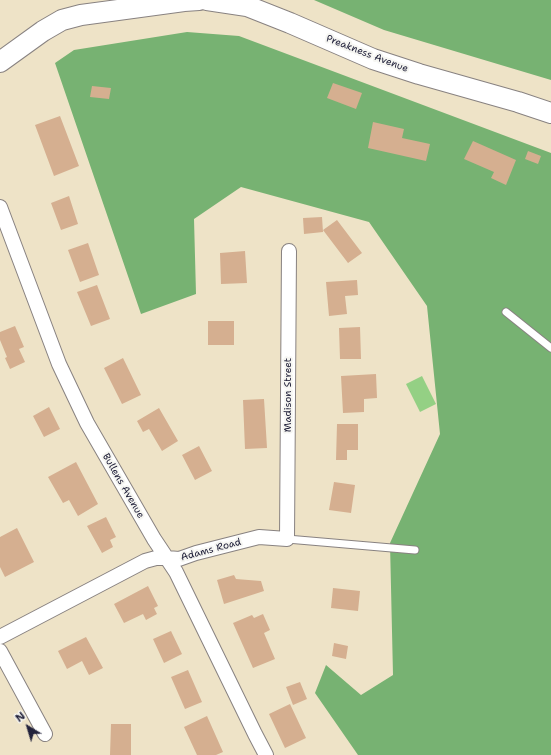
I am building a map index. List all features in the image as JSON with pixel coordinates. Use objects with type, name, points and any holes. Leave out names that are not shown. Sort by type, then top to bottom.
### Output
[{"type":"main road","points":[[0,62],[43,31],[62,20],[81,15],[199,0]]},
{"type":"main road","name":"Preakness Avenue","points":[[207,0],[247,6],[373,59],[551,113]]},
{"type":"street","name":"Bullens Avenue","points":[[0,207],[59,364],[87,423],[154,539],[176,572],[266,755]]},
{"type":"street","name":"Madison Street","points":[[287,539],[289,251]]},
{"type":"street","name":"Adams Road","points":[[0,637],[145,562],[156,558],[179,560],[196,553],[259,537],[287,539]]},
{"type":"street","points":[[0,651],[45,734]]},
{"type":"lane","points":[[506,312],[551,348]]},
{"type":"lane","name":"Adams Road","points":[[287,539],[415,550]]},
{"type":"green space","points":[[314,0],[551,0],[551,80],[384,30]]},
{"type":"green space","points":[[187,32],[239,36],[551,153],[551,755],[358,755],[315,693],[326,665],[361,695],[393,675],[390,543],[440,434],[427,306],[369,222],[241,187],[194,219],[196,294],[141,314],[55,63],[74,50]]},
{"type":"green space","points":[[422,376],[436,404],[420,412],[406,384]]},
{"type":"building","points":[[333,83],[362,93],[356,109],[327,98]]},
{"type":"building","points":[[92,86],[111,88],[109,99],[90,97]]},
{"type":"building","points":[[60,116],[79,166],[54,176],[35,125]]},
{"type":"building","points":[[373,122],[404,129],[402,138],[430,144],[426,161],[368,148]]},
{"type":"building","points":[[473,141],[516,160],[506,185],[491,178],[494,172],[464,159]]},
{"type":"building","points":[[528,151],[541,156],[538,164],[525,159]]},
{"type":"building","points":[[69,196],[78,224],[61,230],[51,203]]},
{"type":"building","points":[[322,217],[323,232],[304,234],[303,218]]},
{"type":"building","points":[[337,220],[362,253],[348,263],[323,230]]},
{"type":"building","points":[[88,243],[99,275],[80,282],[68,250]]},
{"type":"building","points":[[245,251],[247,283],[221,284],[220,253]]},
{"type":"building","points":[[357,280],[358,295],[345,296],[347,314],[329,316],[326,282]]},
{"type":"building","points":[[97,285],[110,319],[91,326],[77,292]]},
{"type":"building","points":[[208,321],[234,321],[234,345],[208,345]]},
{"type":"building","points":[[15,326],[24,347],[19,349],[25,362],[10,369],[0,340],[0,332]]},
{"type":"building","points":[[360,327],[361,359],[340,359],[339,328]]},
{"type":"building","points":[[123,358],[141,395],[122,404],[104,368]]},
{"type":"building","points":[[376,374],[377,398],[364,399],[364,412],[343,413],[341,376]]},
{"type":"building","points":[[264,399],[267,448],[245,449],[243,400]]},
{"type":"building","points":[[49,407],[60,429],[44,437],[33,416]]},
{"type":"building","points":[[159,408],[178,441],[162,451],[149,429],[143,432],[137,421]]},
{"type":"building","points":[[337,424],[358,424],[358,450],[347,450],[347,460],[336,460]]},
{"type":"building","points":[[199,446],[212,471],[195,480],[182,455]]},
{"type":"building","points":[[76,462],[98,504],[78,516],[69,500],[63,503],[48,477]]},
{"type":"building","points":[[334,482],[355,485],[351,513],[329,510]]},
{"type":"building","points":[[106,517],[116,537],[110,540],[113,547],[102,553],[87,526]]},
{"type":"building","points":[[17,528],[34,562],[5,577],[0,567],[0,537]]},
{"type":"building","points":[[234,575],[236,579],[261,581],[264,591],[224,604],[217,580]]},
{"type":"building","points":[[148,586],[158,606],[154,608],[157,614],[146,620],[143,614],[124,623],[114,604]]},
{"type":"building","points":[[333,588],[360,591],[358,611],[331,608]]},
{"type":"building","points":[[263,614],[270,630],[264,633],[275,659],[253,668],[233,623],[252,615],[254,618]]},
{"type":"building","points":[[171,631],[182,654],[164,663],[153,639]]},
{"type":"building","points":[[86,637],[103,668],[89,675],[82,661],[67,669],[58,651]]},
{"type":"building","points":[[334,643],[348,646],[346,659],[332,656]]},
{"type":"building","points":[[188,670],[202,702],[185,709],[171,677]]},
{"type":"building","points":[[300,682],[307,699],[293,705],[286,687]]},
{"type":"building","points":[[290,704],[306,738],[285,748],[269,714]]},
{"type":"building","points":[[207,716],[223,752],[216,755],[197,755],[184,727]]},
{"type":"building","points":[[111,724],[131,724],[131,755],[110,755]]}]
